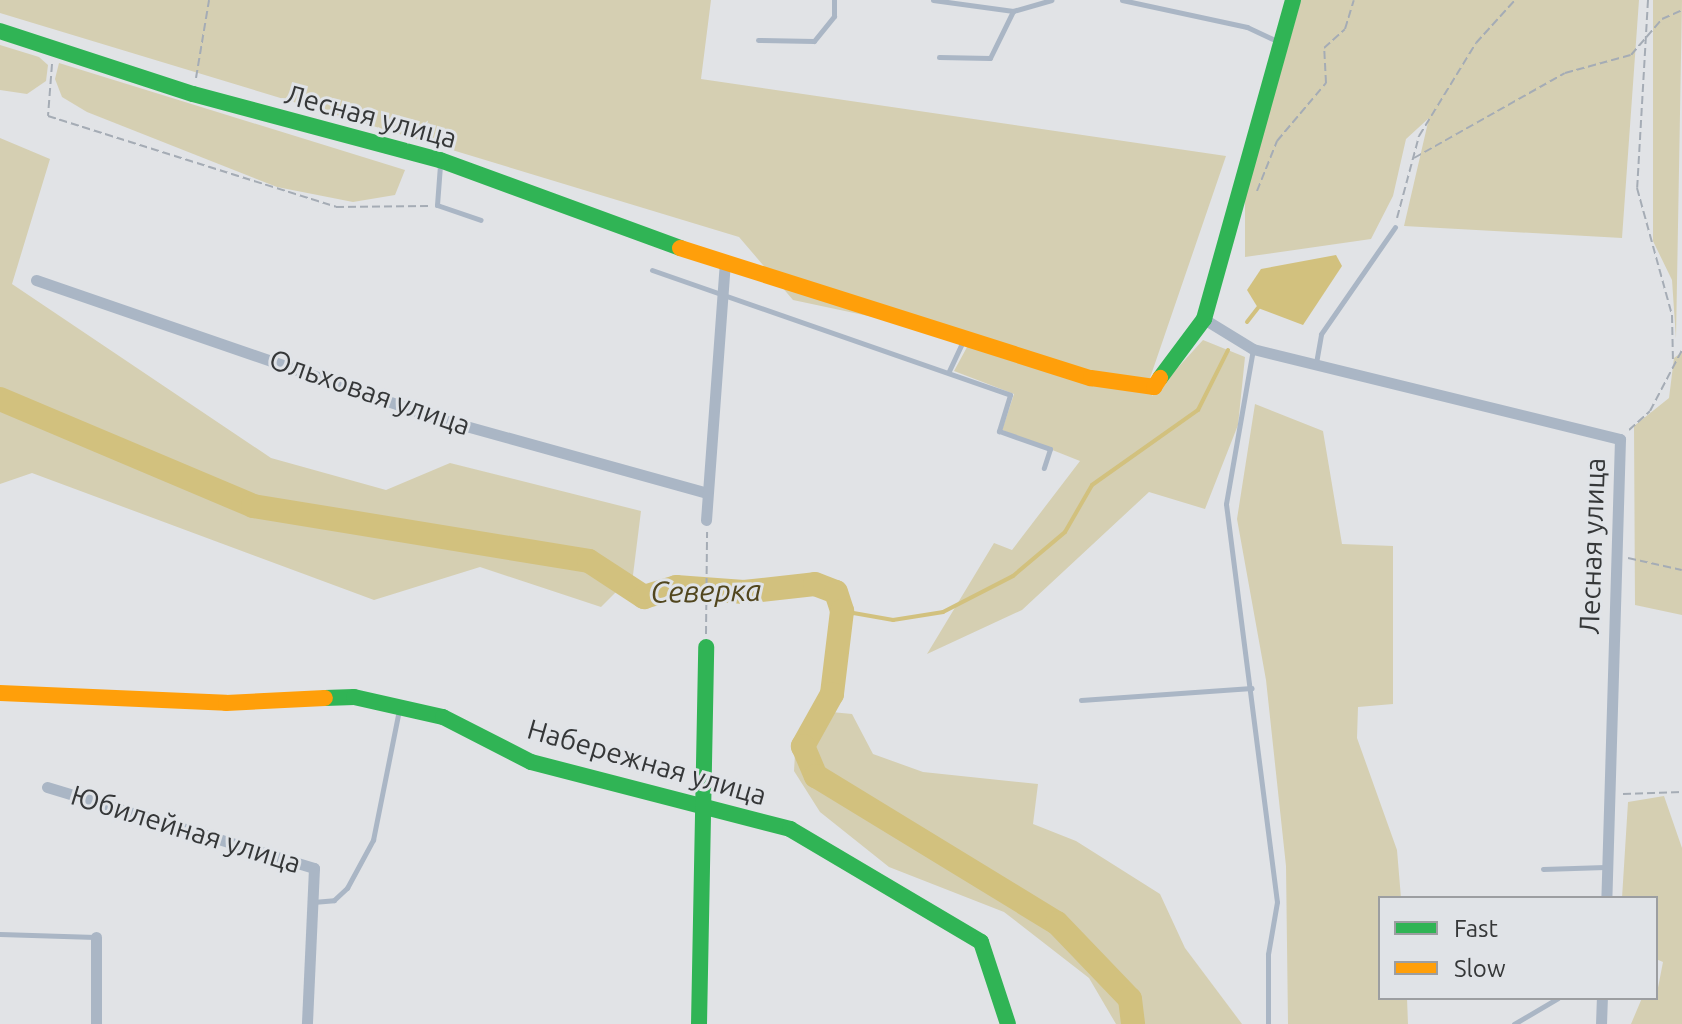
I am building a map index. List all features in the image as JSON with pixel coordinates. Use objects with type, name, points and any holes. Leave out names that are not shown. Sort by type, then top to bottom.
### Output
[{"type":"street","points":[[1204,319],[1293,0]]},
{"type":"street","name":"Лесная улица","points":[[0,31],[53,51],[193,94],[440,160],[725,264],[1091,378],[1154,387],[1186,353],[1204,319],[1253,349],[1620,439],[1619,556],[1606,896]]},
{"type":"street","points":[[706,520],[718,292],[725,264]]},
{"type":"street","name":"Ольховая улица","points":[[36,280],[437,418],[707,493]]},
{"type":"street","points":[[699,1024],[706,647]]},
{"type":"street","name":"Набережная улица","points":[[0,693],[226,703],[354,697],[443,717],[531,762],[702,802],[790,829],[981,942],[1008,1024]]},
{"type":"street","name":"Юбилейная улица","points":[[47,787],[314,868],[307,1024]]},
{"type":"street","points":[[96,937],[96,1024]]},
{"type":"street","points":[[1601,1024],[1602,1000]]},
{"type":"lane","points":[[758,40],[814,41],[834,16],[834,0]]},
{"type":"lane","points":[[933,0],[1013,11],[1051,0]]},
{"type":"lane","points":[[1122,0],[1247,27],[1281,43]]},
{"type":"lane","points":[[939,57],[990,58],[1013,11]]},
{"type":"lane","points":[[440,160],[437,205],[481,220]]},
{"type":"lane","points":[[1315,364],[1321,334],[1395,227]]},
{"type":"lane","points":[[652,270],[949,371],[1010,395],[999,431],[1050,449],[1044,468]]},
{"type":"lane","points":[[949,371],[965,337]]},
{"type":"lane","points":[[1253,349],[1226,504],[1252,688],[1277,902],[1268,954],[1268,1024]]},
{"type":"lane","points":[[1081,700],[1252,688]]},
{"type":"lane","points":[[312,902],[334,900],[347,888],[373,840],[400,707]]},
{"type":"lane","points":[[1543,869],[1607,867]]},
{"type":"lane","points":[[0,934],[96,937]]},
{"type":"lane","points":[[1514,1024],[1555,1000]]},
{"type":"path","points":[[193,94],[209,0]]},
{"type":"path","points":[[1255,196],[1277,141],[1326,83],[1324,48],[1345,29],[1354,0]]},
{"type":"path","points":[[1395,227],[1419,136],[1476,43],[1515,0]]},
{"type":"path","points":[[1648,0],[1637,188],[1672,315],[1673,363]]},
{"type":"path","points":[[1414,158],[1565,73],[1631,55],[1645,39],[1682,10]]},
{"type":"path","points":[[53,51],[48,116],[336,207],[437,205]]},
{"type":"path","points":[[1620,439],[1650,411],[1682,350]]},
{"type":"path","points":[[706,520],[706,647]]},
{"type":"path","points":[[1619,556],[1682,570]]},
{"type":"path","points":[[1610,796],[1682,792]]},
{"type":"shaded area","points":[[0,0],[711,0],[701,79],[1226,156],[1150,378],[1152,396],[1203,340],[1245,357],[1238,425],[1205,509],[1149,492],[1022,610],[927,654],[994,543],[1012,550],[1080,461],[1002,430],[1014,394],[954,371],[972,338],[793,300],[739,237],[0,13]]},
{"type":"shaded area","points":[[1301,0],[1639,0],[1622,238],[1404,226],[1429,118],[1406,139],[1393,196],[1371,239],[1245,257],[1245,198]]},
{"type":"shaded area","points":[[1653,0],[1682,0],[1676,339],[1672,280],[1653,241]]},
{"type":"shaded area","points":[[0,45],[39,57],[48,65],[46,81],[27,94],[0,90]]},
{"type":"shaded area","points":[[59,63],[405,170],[395,195],[353,202],[277,187],[87,112],[62,97],[55,79]]},
{"type":"shaded area","points":[[0,138],[50,159],[12,284],[271,458],[386,490],[450,463],[641,511],[633,575],[601,607],[480,567],[374,600],[32,473],[0,484]]},
{"type":"shaded area","points":[[1336,255],[1342,266],[1303,325],[1258,308],[1247,290],[1261,269]]},
{"type":"shaded area","points":[[1682,352],[1682,615],[1635,605],[1634,426],[1669,398],[1674,358]]},
{"type":"shaded area","points":[[1255,404],[1323,431],[1342,544],[1393,546],[1393,704],[1358,707],[1357,738],[1397,850],[1401,896],[1378,896],[1378,1000],[1407,1000],[1408,1024],[1288,1024],[1286,866],[1266,680],[1237,519]]},
{"type":"shaded area","points":[[811,710],[852,714],[873,754],[923,772],[1038,784],[1033,824],[1076,841],[1160,894],[1185,948],[1242,1024],[1116,1024],[1089,978],[1004,912],[889,867],[820,812],[794,771],[796,737]]},
{"type":"shaded area","points":[[1664,796],[1682,848],[1682,1024],[1631,1024],[1641,1000],[1658,1000],[1663,962],[1658,960],[1658,896],[1622,896],[1628,802]]},
{"type":"waterway","points":[[1247,322],[1258,308]]},
{"type":"waterway","points":[[842,611],[893,620],[943,612],[1013,576],[1065,532],[1092,485],[1198,410],[1228,350]]},
{"type":"waterway","name":"Северка","points":[[0,399],[253,506],[589,561],[644,597],[676,587],[744,592],[815,584],[836,592],[842,611],[832,694],[803,746],[816,776],[1057,923],[1130,999],[1133,1024]]},
{"type":"traffic: fast","points":[[1160,378],[1204,319],[1293,0]]},
{"type":"traffic: fast","points":[[0,31],[193,94],[440,160],[680,248]]},
{"type":"traffic: fast","points":[[699,1024],[706,647]]},
{"type":"traffic: fast","points":[[325,698],[354,697],[443,717],[531,762],[790,829],[981,942],[1008,1024]]},
{"type":"traffic: slow","points":[[680,248],[1091,378],[1154,387],[1160,378]]},
{"type":"traffic: slow","points":[[0,693],[226,703],[325,698]]}]
